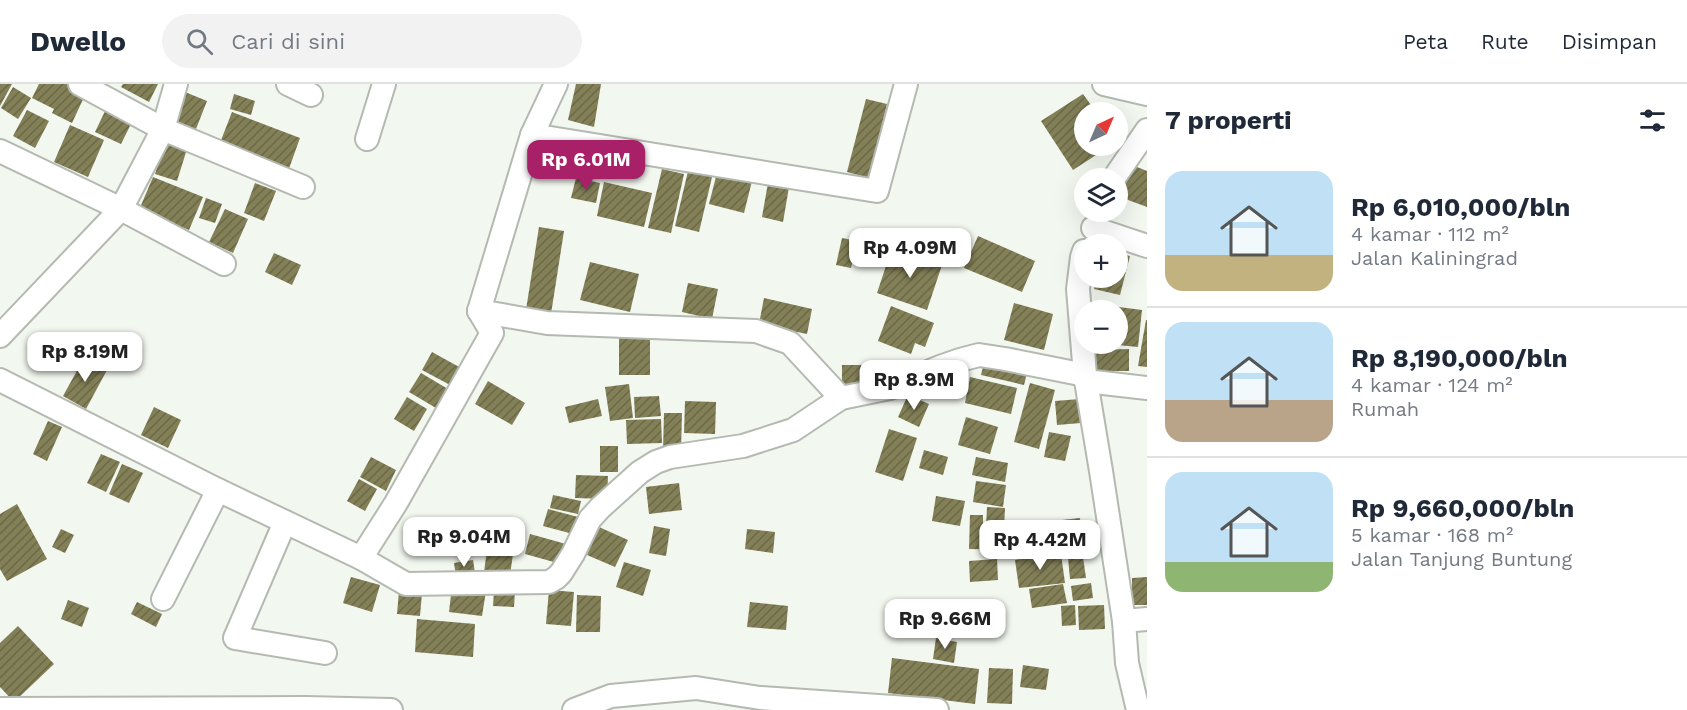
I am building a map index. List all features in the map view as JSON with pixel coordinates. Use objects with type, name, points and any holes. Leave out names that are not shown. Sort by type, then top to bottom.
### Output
[{"type":"street","points":[[80,84],[163,129],[303,187]]},
{"type":"street","points":[[0,336],[121,209],[163,129],[176,84]]},
{"type":"street","points":[[288,84],[311,95]]},
{"type":"street","points":[[368,139],[384,84]]},
{"type":"street","points":[[361,558],[396,503],[492,333],[479,311],[532,135],[556,84]]},
{"type":"street","points":[[532,135],[877,191],[906,84]]},
{"type":"street","points":[[1104,84],[1147,94]]},
{"type":"street","points":[[1121,168],[1147,130]]},
{"type":"street","points":[[0,151],[121,209],[225,264]]},
{"type":"street","points":[[1093,228],[1147,246]]},
{"type":"street","points":[[1078,288],[1085,378],[1124,621],[1126,663],[1138,710]]},
{"type":"street","points":[[479,311],[546,323],[756,331],[790,343],[841,398]]},
{"type":"street","points":[[0,380],[218,490],[361,558],[406,584],[549,582],[561,573],[590,519],[640,472],[656,462],[743,446],[793,430],[841,398],[890,388],[950,363],[979,355],[1005,358],[1085,378],[1147,388]]},
{"type":"street","points":[[163,600],[218,490]]},
{"type":"street","points":[[285,522],[235,638],[325,653]]},
{"type":"street","points":[[1124,621],[1147,619]]},
{"type":"street","points":[[574,710],[611,696],[696,688],[785,704],[937,710]]},
{"type":"street","points":[[0,709],[391,710]]},
{"type":"building","points":[[0,84],[12,84],[0,106]]},
{"type":"building","points":[[39,84],[68,84],[86,93],[72,123],[52,113],[54,109],[32,98]]},
{"type":"building","points":[[123,84],[158,84],[149,102],[121,87]]},
{"type":"building","points":[[576,84],[601,84],[594,127],[568,120]]},
{"type":"building","points":[[13,87],[31,98],[18,119],[1,108]]},
{"type":"building","points":[[185,92],[207,101],[194,134],[172,125]]},
{"type":"building","points":[[234,94],[255,101],[251,115],[230,109]]},
{"type":"building","points":[[1083,94],[1089,102],[1074,102],[1074,156],[1095,156],[1073,170],[1041,121]]},
{"type":"building","points":[[866,99],[887,104],[869,178],[847,172]]},
{"type":"building","points":[[108,105],[134,118],[121,144],[95,132]]},
{"type":"building","points":[[27,110],[49,121],[35,148],[13,136]]},
{"type":"building","points":[[232,112],[300,138],[287,174],[218,148]]},
{"type":"building","points":[[70,125],[104,140],[88,177],[54,162]]},
{"type":"building","points":[[166,141],[187,149],[177,181],[155,174]]},
{"type":"building","points":[[1132,165],[1147,171],[1147,207],[1128,200],[1128,176]]},
{"type":"building","points":[[689,167],[713,173],[699,232],[675,226]]},
{"type":"building","points":[[662,169],[684,174],[671,233],[648,228]]},
{"type":"building","points":[[717,173],[752,181],[744,213],[709,204]]},
{"type":"building","points":[[153,177],[203,197],[189,230],[139,210]]},
{"type":"building","points":[[576,178],[600,183],[596,203],[571,198]]},
{"type":"building","points":[[604,182],[652,193],[644,227],[597,216]]},
{"type":"building","points":[[255,183],[276,191],[264,221],[244,213]]},
{"type":"building","points":[[768,183],[789,187],[783,222],[762,217]]},
{"type":"building","points":[[206,198],[222,204],[215,223],[199,218]]},
{"type":"building","points":[[225,209],[248,219],[233,253],[209,242]]},
{"type":"building","points":[[539,227],[564,231],[551,314],[526,310]]},
{"type":"building","points":[[978,236],[1035,261],[1022,292],[964,268]]},
{"type":"building","points":[[842,238],[857,241],[851,268],[836,265]]},
{"type":"building","points":[[892,248],[942,265],[927,310],[877,293]]},
{"type":"building","points":[[274,253],[301,265],[292,285],[265,272]]},
{"type":"building","points":[[590,262],[639,274],[630,312],[580,300]]},
{"type":"building","points":[[688,283],[718,289],[712,319],[682,312]]},
{"type":"building","points":[[1094,288],[1122,288],[1120,295]]},
{"type":"building","points":[[764,298],[812,309],[807,334],[759,324]]},
{"type":"building","points":[[1014,303],[1053,314],[1044,350],[1004,340]]},
{"type":"building","points":[[891,306],[934,323],[925,347],[915,343],[911,354],[878,341]]},
{"type":"building","points":[[1128,308],[1142,310],[1138,347],[1128,346]]},
{"type":"building","points":[[1147,320],[1147,367],[1138,366]]},
{"type":"building","points":[[619,337],[650,337],[650,375],[619,375]]},
{"type":"building","points":[[1128,349],[1129,371],[1091,371],[1091,354],[1128,354]]},
{"type":"building","points":[[432,352],[461,368],[452,386],[422,370]]},
{"type":"building","points":[[84,358],[107,370],[86,409],[63,396]]},
{"type":"building","points":[[985,359],[1028,369],[1024,385],[981,375]]},
{"type":"building","points":[[842,365],[881,365],[881,389],[842,388]]},
{"type":"building","points":[[421,373],[453,392],[441,411],[409,392]]},
{"type":"building","points":[[970,377],[1017,388],[1011,414],[965,403]]},
{"type":"building","points":[[488,381],[525,403],[512,425],[475,404]]},
{"type":"building","points":[[1030,383],[1055,390],[1039,449],[1014,442]]},
{"type":"building","points":[[629,384],[633,418],[610,421],[605,387]]},
{"type":"building","points":[[908,395],[929,404],[919,427],[898,417]]},
{"type":"building","points":[[659,396],[661,416],[635,418],[634,397]]},
{"type":"building","points":[[407,397],[427,409],[414,431],[394,419]]},
{"type":"building","points":[[598,399],[602,416],[569,423],[565,407]]},
{"type":"building","points":[[1080,399],[1081,423],[1057,425],[1055,401]]},
{"type":"building","points":[[685,401],[716,402],[715,434],[684,433]]},
{"type":"building","points":[[154,407],[181,420],[168,448],[141,435]]},
{"type":"building","points":[[664,413],[682,413],[681,451],[663,450]]},
{"type":"building","points":[[966,417],[998,427],[990,454],[958,445]]},
{"type":"building","points":[[661,419],[662,443],[627,444],[626,420]]},
{"type":"building","points":[[48,421],[62,427],[47,461],[33,454]]},
{"type":"building","points":[[889,429],[917,438],[903,481],[875,472]]},
{"type":"building","points":[[1049,432],[1071,436],[1065,461],[1044,457]]},
{"type":"building","points":[[600,446],[618,446],[618,472],[600,472]]},
{"type":"building","points":[[924,450],[948,457],[943,475],[919,468]]},
{"type":"building","points":[[101,454],[120,462],[106,492],[87,483]]},
{"type":"building","points":[[371,457],[396,470],[386,491],[360,477]]},
{"type":"building","points":[[976,457],[1008,463],[1005,482],[972,475]]},
{"type":"building","points":[[122,464],[143,473],[129,503],[109,494]]},
{"type":"building","points":[[576,475],[608,476],[607,499],[575,498]]},
{"type":"building","points":[[359,479],[377,489],[365,511],[347,501]]},
{"type":"building","points":[[976,481],[1006,485],[1003,507],[973,502]]},
{"type":"building","points":[[679,483],[682,510],[649,514],[646,487]]},
{"type":"building","points":[[553,495],[581,501],[578,514],[550,508]]},
{"type":"building","points":[[936,496],[965,501],[960,526],[932,521]]},
{"type":"building","points":[[17,504],[47,559],[7,581],[0,569],[0,514]]},
{"type":"building","points":[[987,507],[1005,508],[1004,528],[986,527]]},
{"type":"building","points":[[548,509],[578,517],[573,534],[543,526]]},
{"type":"building","points":[[970,515],[983,515],[983,530],[1012,531],[1012,550],[969,549]]},
{"type":"building","points":[[1080,518],[1082,545],[1047,548],[1044,522]]},
{"type":"building","points":[[654,526],[670,529],[666,556],[649,553]]},
{"type":"building","points":[[599,527],[628,540],[615,567],[587,555]]},
{"type":"building","points":[[1043,527],[1044,547],[1029,547],[1028,528]]},
{"type":"building","points":[[61,529],[74,535],[65,553],[52,547]]},
{"type":"building","points":[[747,529],[775,532],[773,553],[745,549]]},
{"type":"building","points":[[530,534],[566,544],[561,564],[525,554]]},
{"type":"building","points":[[487,550],[513,554],[510,575],[484,572]]},
{"type":"building","points":[[1061,554],[1065,583],[1019,588],[1015,560]]},
{"type":"building","points":[[1083,557],[1086,578],[1070,579],[1068,558]]},
{"type":"building","points":[[997,559],[998,580],[970,582],[969,561]]},
{"type":"building","points":[[473,560],[475,573],[456,576],[454,563]]},
{"type":"building","points":[[624,562],[651,570],[643,596],[616,587]]},
{"type":"building","points":[[351,577],[380,585],[372,612],[343,603]]},
{"type":"building","points":[[1147,577],[1147,605],[1132,605],[1132,578]]},
{"type":"building","points":[[1091,583],[1093,598],[1073,601],[1071,586]]},
{"type":"building","points":[[1063,584],[1067,603],[1032,608],[1029,589]]},
{"type":"building","points":[[452,586],[486,591],[482,616],[449,612]]},
{"type":"building","points":[[494,590],[515,591],[514,607],[493,606]]},
{"type":"building","points":[[549,590],[574,592],[571,626],[546,624]]},
{"type":"building","points":[[399,591],[422,593],[420,616],[397,614]]},
{"type":"building","points":[[577,595],[601,596],[600,632],[576,632]]},
{"type":"building","points":[[68,600],[89,608],[82,627],[61,619]]},
{"type":"building","points":[[137,602],[162,614],[156,627],[131,614]]},
{"type":"building","points":[[750,602],[788,606],[786,630],[747,627]]},
{"type":"building","points":[[1075,605],[1076,625],[1062,626],[1061,606]]},
{"type":"building","points":[[1104,605],[1105,629],[1079,630],[1078,606]]},
{"type":"building","points":[[417,619],[475,624],[473,657],[415,652]]},
{"type":"building","points":[[18,626],[54,664],[14,702],[0,687],[0,643]]},
{"type":"building","points":[[936,638],[957,642],[954,663],[933,659]]},
{"type":"building","points":[[892,658],[979,669],[975,704],[888,693]]},
{"type":"building","points":[[1023,665],[1049,669],[1046,690],[1020,687]]},
{"type":"building","points":[[989,668],[1013,669],[1012,704],[987,703]]}]
